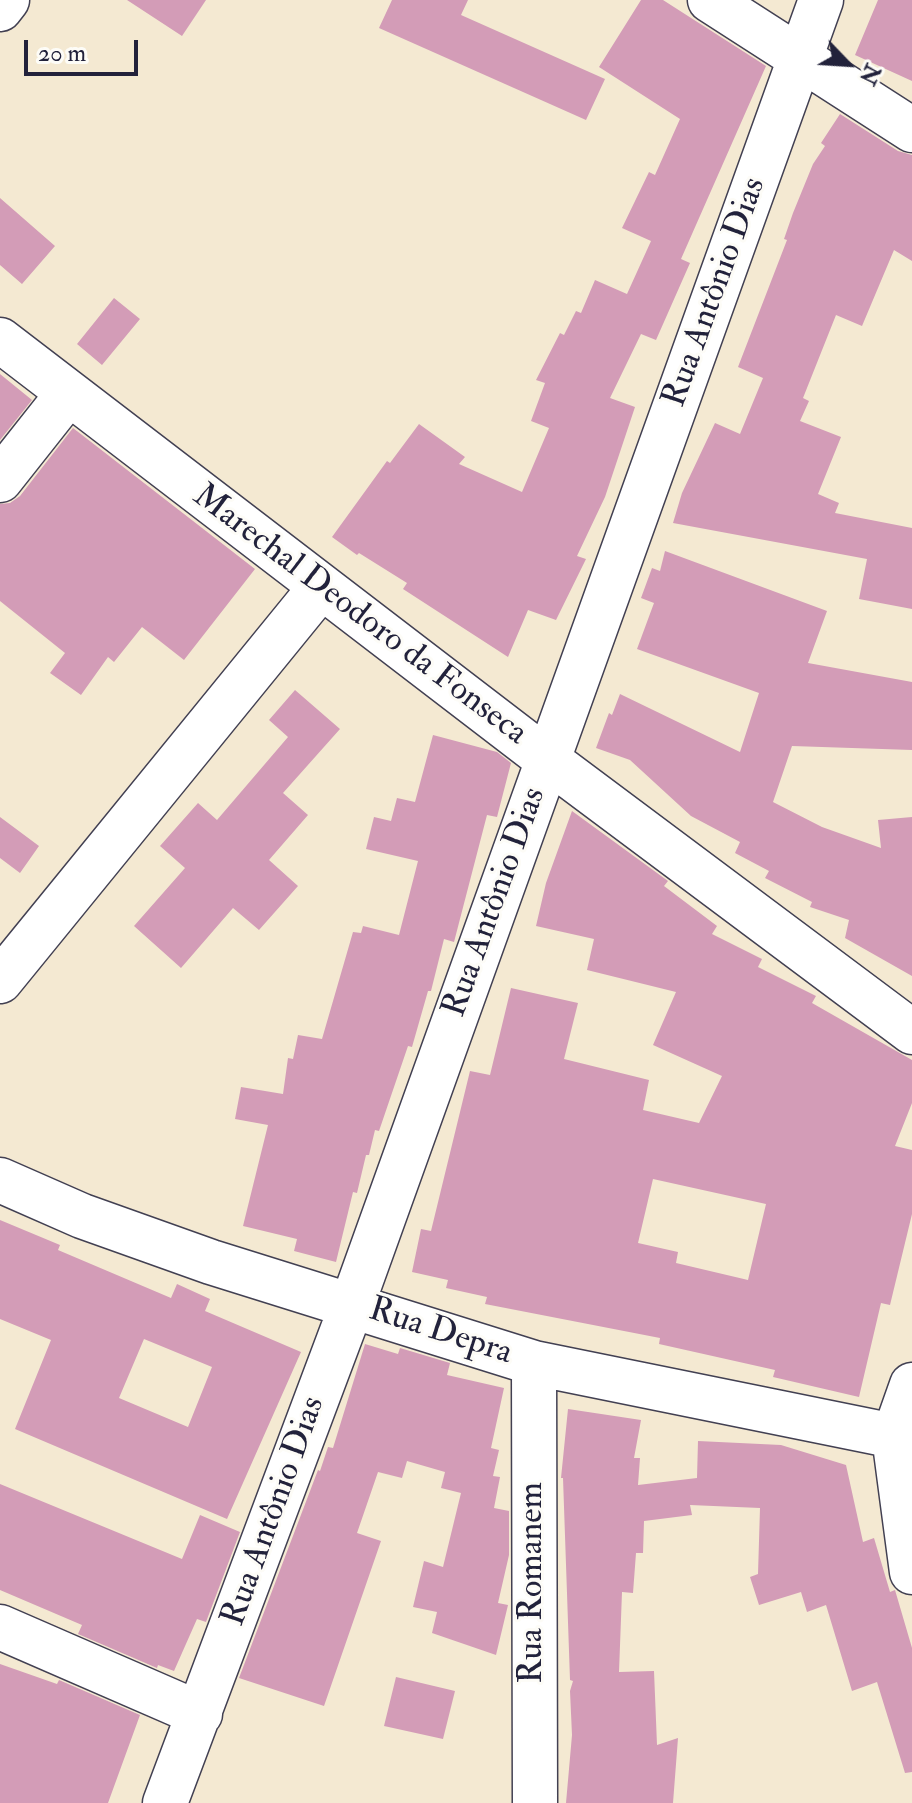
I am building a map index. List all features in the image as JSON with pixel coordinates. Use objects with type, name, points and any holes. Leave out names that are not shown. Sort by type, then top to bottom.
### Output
[{"type":"street","points":[[0,9],[7,0]]},
{"type":"street","points":[[710,0],[912,130]]},
{"type":"street","name":"Rua Antônio Dias","points":[[165,1803],[352,1305],[821,0]]},
{"type":"street","name":"Marechal Deodoro da Fonseca","points":[[0,340],[548,760],[912,1032]]},
{"type":"street","points":[[0,480],[68,394]]},
{"type":"street","points":[[0,981],[321,587]]},
{"type":"street","name":"Rua Depra","points":[[0,1180],[82,1216],[211,1262],[534,1363],[894,1436]]},
{"type":"street","name":"Rua Romanem","points":[[534,1363],[535,1803]]},
{"type":"street","points":[[912,1385],[894,1436],[912,1572]]},
{"type":"street","points":[[0,1627],[200,1714]]},
{"type":"building","points":[[127,0],[206,0],[182,36]]},
{"type":"building","points":[[392,0],[468,0],[461,15],[605,79],[586,120],[379,28]]},
{"type":"building","points":[[641,0],[663,0],[766,66],[681,259],[690,263],[656,340],[641,334],[610,398],[635,407],[605,497],[577,556],[586,559],[556,620],[528,610],[508,657],[403,589],[407,583],[332,537],[387,461],[390,463],[419,424],[465,457],[459,464],[522,492],[549,428],[531,421],[545,383],[536,380],[560,333],[564,335],[576,311],[581,313],[595,280],[627,294],[651,241],[622,228],[649,172],[655,175],[680,119],[599,67]]},
{"type":"building","points":[[878,0],[912,0],[912,81],[855,55]]},
{"type":"building","points":[[840,114],[898,151],[912,155],[912,261],[894,250],[862,326],[836,315],[803,398],[809,401],[800,421],[841,437],[818,494],[839,503],[835,513],[912,528],[912,609],[859,599],[867,559],[673,523],[682,493],[715,423],[740,434],[763,378],[738,367],[787,240],[784,239],[793,213],[813,164],[825,146],[821,143]]},
{"type":"building","points":[[0,198],[55,246],[22,284],[0,265]]},
{"type":"building","points":[[114,298],[140,319],[102,365],[77,344]]},
{"type":"building","points":[[0,374],[32,400],[0,440]]},
{"type":"building","points":[[73,428],[255,569],[184,660],[142,627],[114,662],[108,657],[81,695],[50,673],[65,653],[0,601],[0,504],[10,503],[20,496]]},
{"type":"building","points":[[665,551],[827,611],[808,663],[912,682],[912,750],[792,746],[773,802],[822,827],[881,848],[878,820],[912,817],[912,976],[845,938],[849,920],[810,907],[812,902],[765,878],[769,871],[735,853],[740,842],[691,816],[630,760],[596,748],[620,694],[740,752],[759,693],[637,649],[654,603],[641,598],[652,568],[660,571]]},
{"type":"building","points":[[295,690],[340,729],[283,793],[308,815],[269,860],[298,886],[259,930],[233,908],[181,968],[134,926],[185,868],[160,846],[198,803],[217,820],[288,737],[269,720]]},
{"type":"building","points":[[433,735],[497,752],[511,763],[497,817],[487,815],[454,942],[444,939],[412,1047],[408,1046],[379,1131],[375,1130],[357,1193],[353,1192],[336,1262],[294,1251],[297,1239],[243,1226],[268,1125],[235,1119],[241,1087],[283,1094],[288,1058],[293,1059],[298,1035],[322,1039],[353,932],[361,933],[363,926],[399,935],[418,861],[366,849],[374,817],[391,821],[397,798],[415,802]]},
{"type":"building","points":[[572,811],[668,881],[664,886],[717,926],[712,934],[762,959],[758,967],[816,996],[812,1003],[912,1060],[912,1103],[895,1146],[912,1150],[912,1214],[890,1305],[881,1303],[859,1397],[773,1377],[775,1370],[659,1344],[660,1338],[485,1304],[487,1297],[446,1288],[448,1280],[412,1272],[421,1229],[431,1231],[470,1071],[490,1075],[511,988],[578,1003],[564,1059],[649,1080],[643,1110],[699,1123],[722,1076],[653,1045],[676,992],[587,970],[594,939],[536,926],[546,883]],"holes":[[[653,1179],[766,1204],[748,1280],[676,1263],[678,1252],[638,1243]]]},
{"type":"building","points":[[0,817],[39,846],[20,873],[0,858]]},
{"type":"building","points":[[0,1220],[60,1245],[58,1250],[171,1298],[177,1284],[210,1299],[205,1311],[301,1352],[227,1519],[15,1429],[51,1340],[0,1319]],"holes":[[[144,1339],[212,1367],[188,1427],[119,1398]]]},
{"type":"building","points":[[365,1344],[398,1354],[400,1348],[450,1363],[447,1375],[504,1388],[491,1448],[499,1450],[493,1476],[500,1477],[494,1508],[509,1511],[509,1555],[498,1603],[508,1605],[496,1655],[432,1633],[437,1612],[413,1607],[424,1561],[443,1567],[461,1493],[441,1488],[445,1472],[407,1461],[402,1478],[378,1472],[357,1533],[381,1541],[324,1706],[239,1678],[318,1470],[328,1447],[333,1448]]},
{"type":"building","points":[[568,1409],[641,1420],[634,1458],[640,1458],[638,1485],[697,1478],[698,1441],[781,1445],[846,1465],[863,1542],[874,1538],[890,1592],[895,1590],[912,1648],[912,1772],[905,1773],[877,1682],[852,1691],[826,1605],[807,1612],[801,1592],[759,1605],[750,1577],[758,1574],[760,1508],[690,1505],[692,1515],[644,1521],[643,1553],[636,1553],[633,1593],[622,1592],[619,1672],[654,1671],[657,1745],[678,1738],[673,1803],[566,1803],[572,1735],[570,1691],[573,1681],[570,1680],[561,1478]]},
{"type":"building","points":[[0,1484],[182,1559],[200,1515],[240,1532],[206,1622],[197,1619],[174,1671],[158,1665],[157,1668],[78,1634],[82,1625],[0,1590]]},
{"type":"building","points":[[0,1664],[57,1684],[59,1680],[140,1715],[108,1803],[0,1803]]},
{"type":"building","points":[[396,1677],[455,1691],[443,1739],[384,1726]]}]
